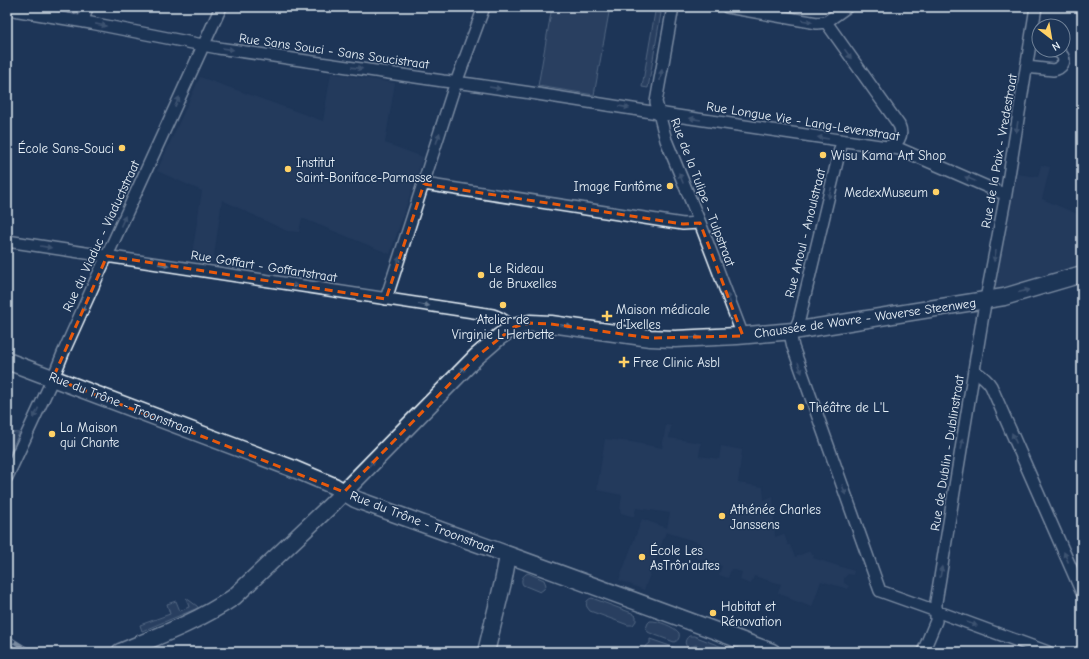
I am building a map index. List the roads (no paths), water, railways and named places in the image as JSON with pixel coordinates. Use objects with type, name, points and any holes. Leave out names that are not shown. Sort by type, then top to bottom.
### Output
[{"type":"street","points":[[83,22],[87,7]]},
{"type":"street","name":"Rue du Viaduc - Viaductstraat","points":[[7,477],[221,7]]},
{"type":"street","points":[[386,299],[457,82],[484,7]]},
{"type":"street","name":"Rue de la Tulipe - Tulpstraat","points":[[673,7],[656,102],[666,140],[700,223],[742,336]]},
{"type":"street","points":[[727,7],[816,23],[826,22],[847,7]]},
{"type":"street","name":"Rue de la Paix - Vredestraat","points":[[1036,7],[1036,18]]},
{"type":"street","name":"Rue Sans Souci - Sans Soucistraat","points":[[7,8],[204,45],[296,60],[457,82],[659,113]]},
{"type":"street","points":[[826,22],[899,124],[901,135],[898,142],[892,146],[886,147]]},
{"type":"street","name":"Rue de la Paix - Vredestraat","points":[[986,300],[1006,194],[1027,67],[1031,57]]},
{"type":"street","points":[[1027,67],[1057,70],[1064,63],[1063,58]]},
{"type":"street","name":"Rue Longue Vie - Lang-Levenstraat","points":[[659,113],[900,149],[1006,194]]},
{"type":"street","name":"Rue Anoul - Anoulstraat","points":[[793,331],[799,320],[842,141]]},
{"type":"street","points":[[424,184],[683,224],[700,223]]},
{"type":"street","name":"Rue Goffart - Goffartstraat","points":[[7,241],[493,315],[514,327]]},
{"type":"street","name":"Chaussée de Wavre - Waverse Steenweg","points":[[120,652],[191,622],[218,608],[234,597],[344,492],[476,357],[499,337],[514,327],[530,323],[551,324],[650,338],[742,336],[793,331],[1004,297],[1082,274]]},
{"type":"street","name":"Rue de Dublin - Dublinstraat","points":[[923,652],[936,621],[936,602],[986,300]]},
{"type":"street","points":[[793,331],[791,338],[792,347],[880,591],[936,610],[1048,652]]},
{"type":"street","name":"Rue du Trône - Troonstraat","points":[[7,361],[294,469],[334,486],[355,499],[508,556],[648,605],[772,652]]},
{"type":"street","points":[[974,371],[982,376],[991,386],[1082,593]]},
{"type":"street","points":[[486,652],[508,556]]},
{"type":"railway","points":[[7,637],[31,652]]},
{"type":"railway","points":[[7,644],[19,652]]},
{"type":"place","name":"École Sans-Souci","points":[[122,148]]},
{"type":"place","name":"Wisu Kama Art Shop","points":[[823,155]]},
{"type":"place","name":"Institut Saint-Boniface-Parnasse","points":[[288,169]]},
{"type":"place","name":"Image Fantôme","points":[[670,186]]},
{"type":"place","name":"MedexMuseum","points":[[936,192]]},
{"type":"place","name":"Le Rideau de Bruxelles","points":[[481,275]]},
{"type":"place","name":"Atelier de Virginie L'Herbette","points":[[503,305]]},
{"type":"place","name":"Maison médicale d'Ixelles","points":[[607,316]]},
{"type":"place","name":"Free Clinic Asbl","points":[[624,362]]},
{"type":"place","name":"Théâtre de L'L","points":[[801,407]]},
{"type":"place","name":"La Maison qui Chante","points":[[52,434]]},
{"type":"place","name":"Athénée Charles Janssens","points":[[722,516]]},
{"type":"place","name":"École Les AsTrôn'autes","points":[[642,557]]},
{"type":"place","name":"Habitat et Rénovation","points":[[713,613]]}]
